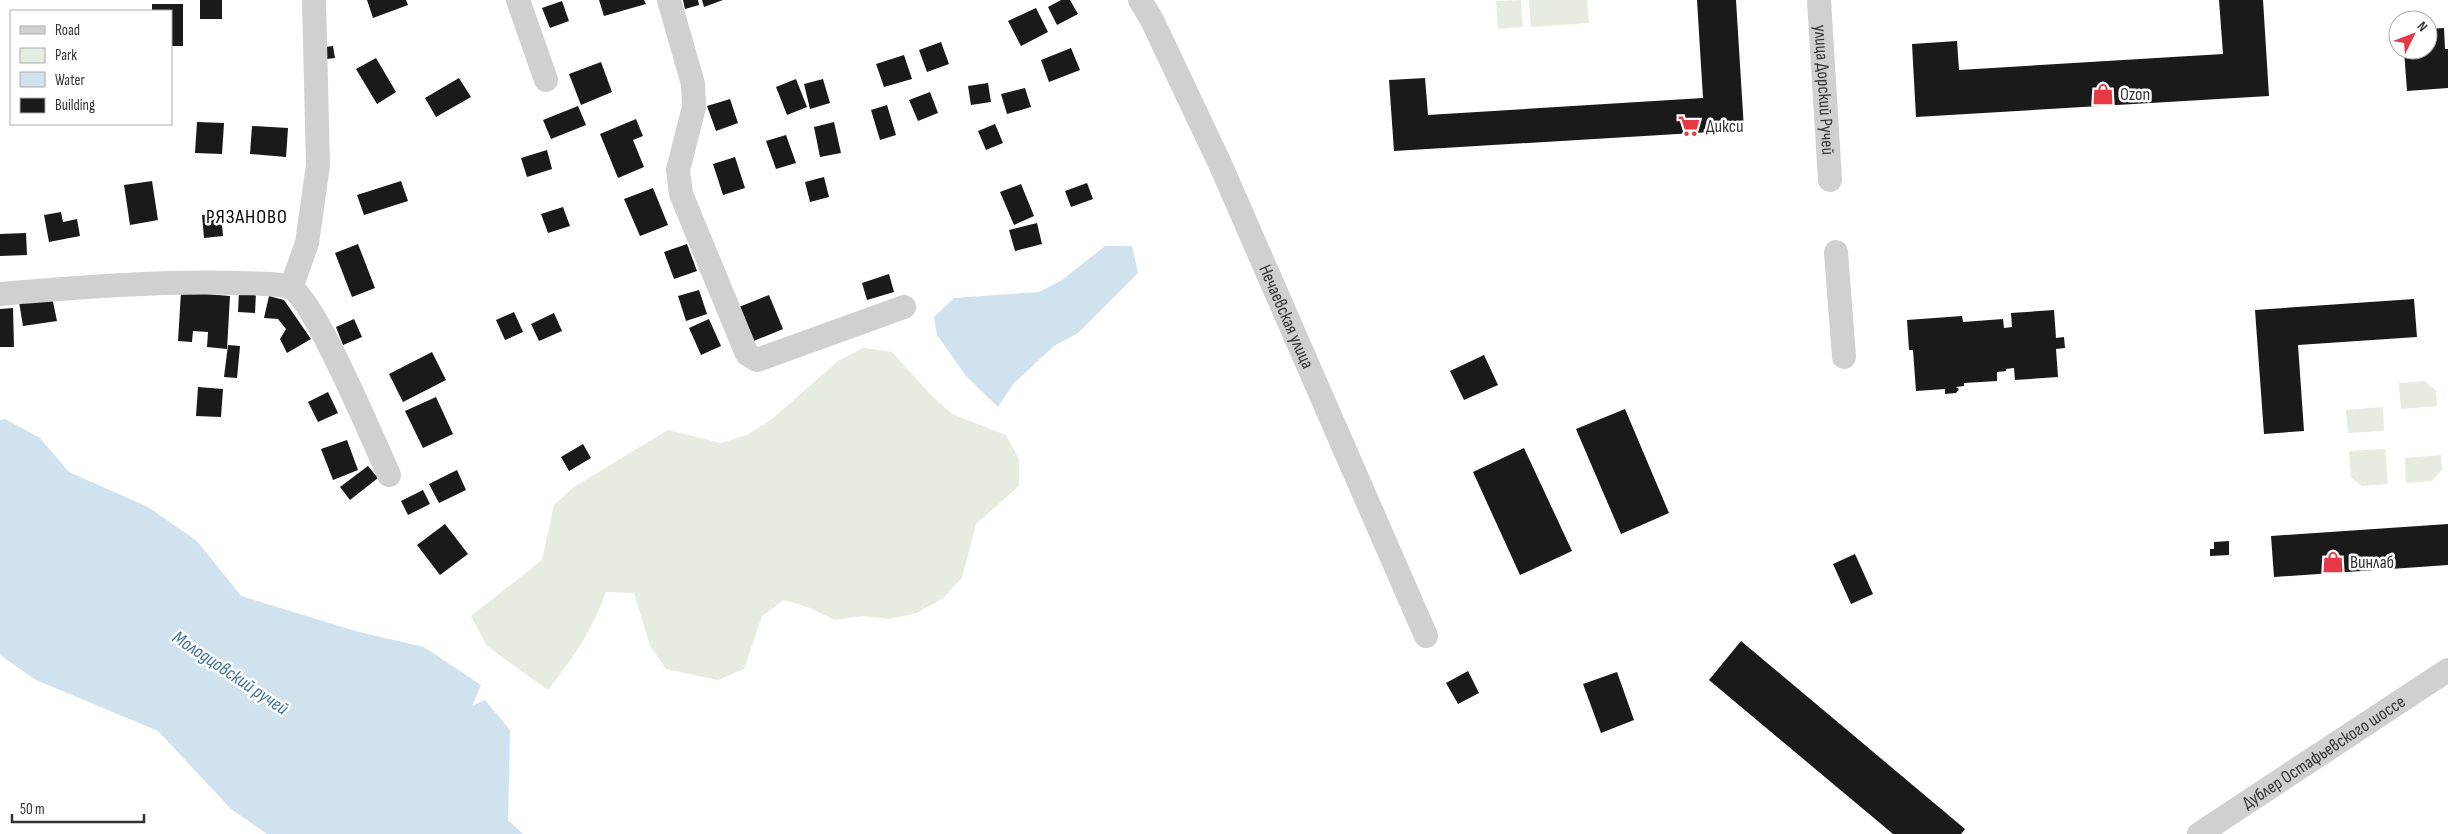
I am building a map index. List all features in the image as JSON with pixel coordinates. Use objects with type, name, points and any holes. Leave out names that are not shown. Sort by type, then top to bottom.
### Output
[{"type":"street","points":[[291,288],[307,243],[318,165],[314,0]]},
{"type":"street","points":[[518,0],[546,80]]},
{"type":"street","points":[[669,0],[693,84],[694,107],[678,170],[681,194],[747,354],[757,360],[904,307]]},
{"type":"street","name":"Нечаевская улица","points":[[1140,0],[1152,20],[1220,166],[1426,636]]},
{"type":"street","name":"улица Дорский Ручей","points":[[1819,0],[1830,180]]},
{"type":"street","points":[[1836,252],[1844,357]]},
{"type":"street","points":[[0,294],[189,282],[265,284],[291,288],[306,302],[336,359],[389,475]]},
{"type":"street","name":"Дублер Остафьевского шоссе","points":[[2199,834],[2448,670]]},
{"type":"green space","points":[[1521,0],[1523,27],[1498,29],[1496,1]]},
{"type":"green space","points":[[1529,0],[1587,0],[1589,23],[1531,27]]},
{"type":"green space","points":[[863,348],[892,352],[931,395],[952,414],[1006,435],[1019,459],[1019,486],[976,524],[962,578],[943,598],[917,613],[889,619],[862,616],[835,620],[810,608],[784,600],[762,616],[744,669],[718,680],[666,669],[650,646],[634,593],[606,592],[581,644],[548,690],[487,646],[471,616],[542,560],[554,505],[574,487],[668,430],[721,443],[747,435],[772,419],[838,361]]},
{"type":"green space","points":[[2425,381],[2436,391],[2437,406],[2401,409],[2399,383]]},
{"type":"green space","points":[[2383,407],[2384,431],[2348,433],[2346,410]]},
{"type":"green space","points":[[2385,449],[2388,484],[2362,486],[2351,477],[2349,451]]},
{"type":"green space","points":[[2441,455],[2442,470],[2432,481],[2406,483],[2405,458]]},
{"type":"water","points":[[1105,246],[1132,246],[1138,273],[1078,333],[1054,346],[1014,383],[998,407],[966,376],[937,335],[934,317],[954,298],[1039,292],[1062,280]]},
{"type":"water","name":"Молодцовский ручей","points":[[5,419],[40,438],[69,472],[148,507],[197,541],[241,596],[359,632],[424,647],[481,685],[472,706],[485,700],[510,730],[508,820],[523,834],[267,834],[231,809],[158,731],[36,680],[0,655],[0,420]]},
{"type":"building","points":[[200,0],[222,0],[222,19],[200,19]]},
{"type":"building","points":[[367,0],[406,0],[408,5],[373,18]]},
{"type":"building","points":[[599,0],[644,0],[646,4],[604,16]]},
{"type":"building","points":[[683,0],[698,0],[699,5],[685,9]]},
{"type":"building","points":[[702,0],[723,0],[704,7]]},
{"type":"building","points":[[1061,0],[1070,0],[1078,14],[1057,25],[1048,7]]},
{"type":"building","points":[[1697,0],[1736,0],[1744,130],[1394,151],[1389,80],[1425,78],[1428,115],[1703,98]]},
{"type":"building","points":[[2219,0],[2263,0],[2269,96],[1916,117],[1912,44],[1957,41],[1959,70],[2223,54]]},
{"type":"building","points":[[562,1],[569,21],[550,28],[542,8]]},
{"type":"building","points":[[152,4],[183,4],[183,46],[172,46],[172,10],[152,10]]},
{"type":"building","points":[[1036,8],[1048,32],[1021,46],[1008,21]]},
{"type":"building","points":[[2438,28],[2444,28],[2445,49],[2448,49],[2448,88],[2407,91],[2405,60],[2438,60]]},
{"type":"building","points":[[941,42],[949,64],[927,72],[919,50]]},
{"type":"building","points":[[333,46],[335,58],[318,60],[317,48]]},
{"type":"building","points":[[1071,48],[1080,70],[1049,82],[1041,60]]},
{"type":"building","points":[[904,55],[912,79],[884,87],[876,64]]},
{"type":"building","points":[[376,58],[396,92],[377,104],[356,69]]},
{"type":"building","points":[[601,62],[612,92],[581,105],[569,74]]},
{"type":"building","points":[[459,78],[471,97],[436,117],[425,98]]},
{"type":"building","points":[[796,79],[807,107],[787,115],[776,87]]},
{"type":"building","points":[[823,79],[830,103],[810,109],[804,84]]},
{"type":"building","points":[[988,83],[991,102],[971,105],[968,86]]},
{"type":"building","points":[[1025,88],[1031,107],[1007,114],[1001,94]]},
{"type":"building","points":[[930,92],[938,113],[918,121],[909,100]]},
{"type":"building","points":[[730,99],[738,123],[716,131],[707,106]]},
{"type":"building","points":[[887,105],[896,135],[880,140],[871,110]]},
{"type":"building","points":[[578,106],[586,125],[551,139],[543,120]]},
{"type":"building","points":[[636,119],[643,136],[633,140],[644,167],[618,178],[600,134]]},
{"type":"building","points":[[197,122],[224,123],[222,154],[195,153]]},
{"type":"building","points":[[834,122],[841,153],[820,157],[814,127]]},
{"type":"building","points":[[995,124],[1003,143],[986,150],[978,131]]},
{"type":"building","points":[[252,126],[288,128],[286,157],[250,154]]},
{"type":"building","points":[[786,135],[796,163],[776,169],[766,141]]},
{"type":"building","points":[[547,150],[552,169],[527,177],[521,158]]},
{"type":"building","points":[[735,157],[745,188],[723,195],[713,164]]},
{"type":"building","points":[[824,177],[829,197],[810,202],[805,182]]},
{"type":"building","points":[[152,181],[158,220],[130,225],[124,185]]},
{"type":"building","points":[[401,181],[408,201],[364,215],[357,195]]},
{"type":"building","points":[[1087,183],[1093,199],[1071,207],[1065,191]]},
{"type":"building","points":[[1021,184],[1034,216],[1014,225],[1000,192]]},
{"type":"building","points":[[653,188],[668,225],[640,236],[624,199]]},
{"type":"building","points":[[563,207],[570,226],[548,233],[541,214]]},
{"type":"building","points":[[61,212],[63,222],[77,219],[80,236],[49,242],[44,215]]},
{"type":"building","points":[[221,214],[223,236],[204,238],[202,215]]},
{"type":"building","points":[[1037,223],[1042,244],[1015,251],[1009,230]]},
{"type":"building","points":[[26,233],[27,255],[0,256],[0,234]]},
{"type":"building","points":[[358,244],[375,288],[352,297],[335,253]]},
{"type":"building","points":[[687,244],[697,271],[674,279],[664,252]]},
{"type":"building","points":[[889,274],[894,292],[867,300],[862,283]]},
{"type":"building","points":[[699,290],[707,314],[686,321],[678,296]]},
{"type":"building","points":[[239,291],[256,291],[255,313],[238,312]]},
{"type":"building","points":[[181,292],[230,296],[227,349],[207,347],[208,332],[193,331],[192,342],[178,341]]},
{"type":"building","points":[[769,295],[783,329],[749,343],[734,309]]},
{"type":"building","points":[[269,296],[284,300],[311,339],[287,353],[280,339],[286,329],[278,319],[264,318]]},
{"type":"building","points":[[52,297],[57,321],[23,326],[19,302]]},
{"type":"building","points":[[2414,299],[2417,337],[2298,345],[2304,431],[2264,434],[2255,310]]},
{"type":"building","points":[[13,308],[14,347],[0,347],[0,309]]},
{"type":"building","points":[[2054,310],[2056,338],[2064,337],[2065,348],[2056,349],[2058,377],[2015,380],[2014,368],[1997,372],[1997,381],[1964,383],[1964,386],[1956,387],[1959,389],[1956,393],[1945,394],[1945,389],[1916,391],[1913,350],[1909,350],[1907,320],[1962,316],[1963,322],[2003,319],[2004,328],[2012,327],[2011,313]]},
{"type":"building","points":[[514,312],[523,332],[505,340],[496,320]]},
{"type":"building","points":[[554,313],[562,331],[539,341],[531,324]]},
{"type":"building","points":[[354,319],[362,337],[343,345],[336,327]]},
{"type":"building","points":[[709,319],[721,346],[701,355],[689,328]]},
{"type":"building","points":[[228,345],[240,346],[237,378],[224,377]]},
{"type":"building","points":[[432,352],[446,380],[403,402],[389,374]]},
{"type":"building","points":[[1484,355],[1498,385],[1464,400],[1450,371]]},
{"type":"building","points":[[198,387],[223,389],[221,417],[196,416]]},
{"type":"building","points":[[328,392],[338,413],[318,422],[308,402]]},
{"type":"building","points":[[436,397],[453,434],[423,448],[405,411]]},
{"type":"building","points":[[1625,409],[1669,513],[1621,534],[1576,429]]},
{"type":"building","points":[[347,440],[358,470],[333,480],[321,449]]},
{"type":"building","points":[[583,444],[591,458],[569,471],[561,457]]},
{"type":"building","points":[[1524,448],[1572,551],[1520,575],[1473,472]]},
{"type":"building","points":[[368,466],[378,478],[350,500],[340,487]]},
{"type":"building","points":[[457,470],[466,490],[439,503],[429,484]]},
{"type":"building","points":[[423,490],[430,504],[408,515],[401,501]]},
{"type":"building","points":[[445,524],[468,554],[440,575],[417,545]]},
{"type":"building","points":[[2448,524],[2448,565],[2274,577],[2271,536]]},
{"type":"building","points":[[2229,541],[2229,555],[2210,556],[2210,549],[2214,549],[2214,542]]},
{"type":"building","points":[[1855,554],[1873,594],[1851,604],[1833,564]]},
{"type":"building","points":[[1741,641],[1965,829],[1961,834],[1893,834],[1709,680]]},
{"type":"building","points":[[1468,671],[1479,693],[1458,704],[1446,683]]},
{"type":"building","points":[[1617,672],[1634,720],[1601,733],[1583,684]]},
{"type":"place","name":"Ozon","points":[[2103,94]]},
{"type":"place","name":"Дикси","points":[[1689,126]]},
{"type":"place","name":"Винлаб","points":[[2333,562]]},
{"type":"district","name":"РЯЗАНОВО","points":[[247,216]]}]
